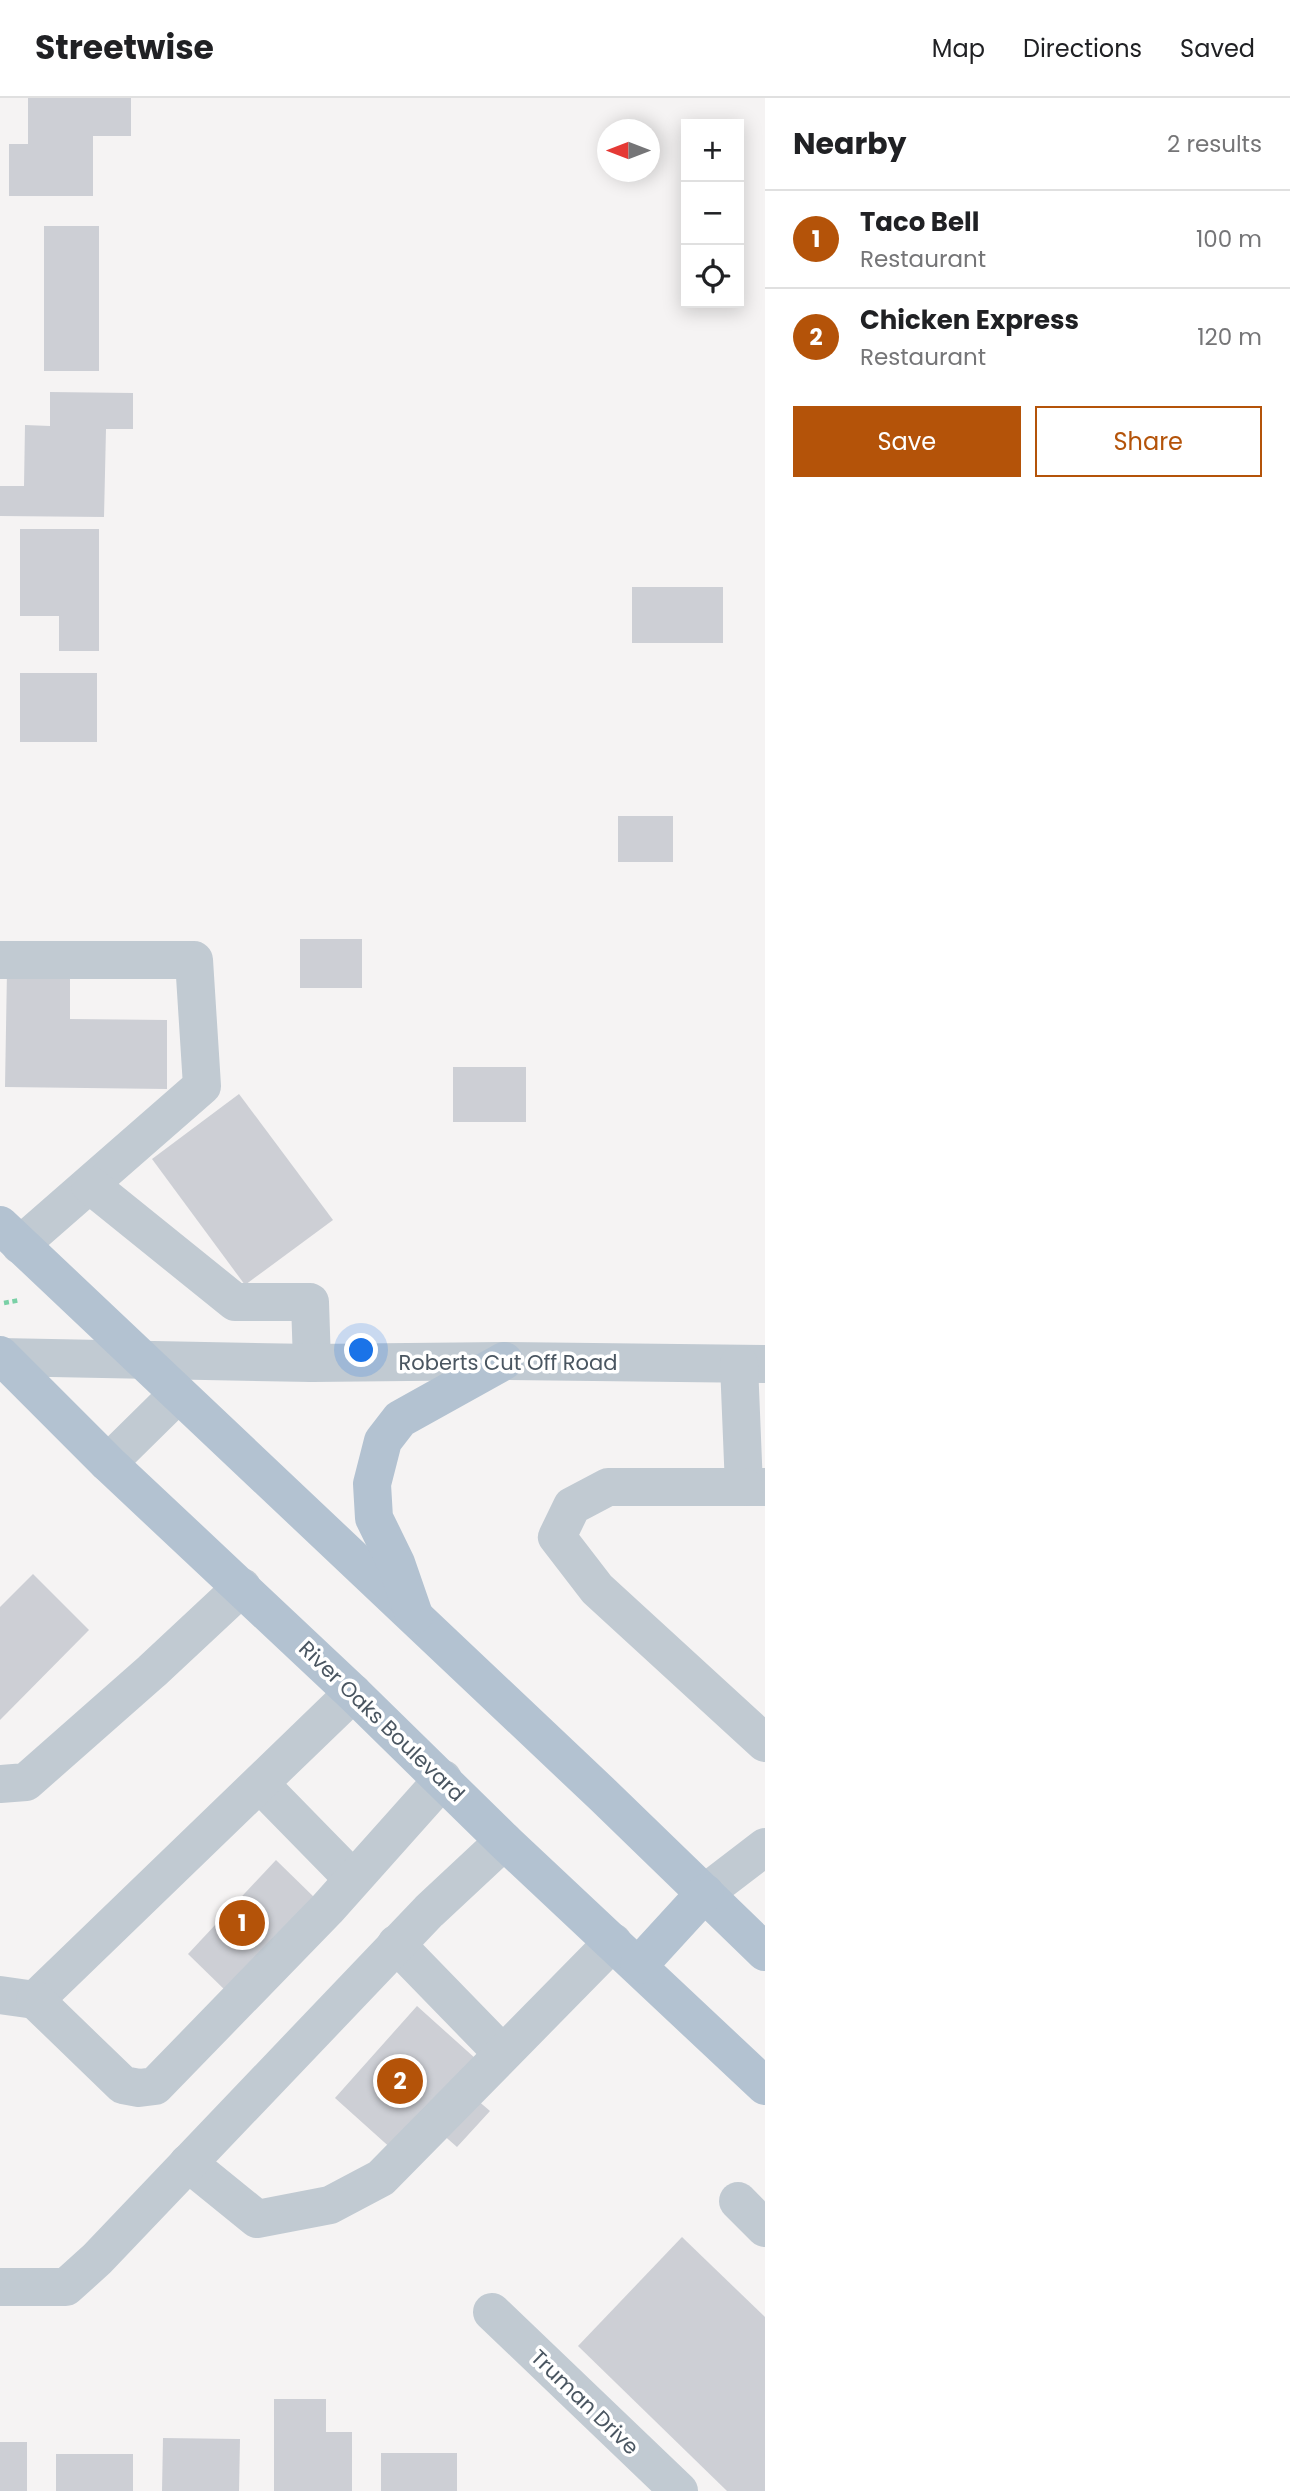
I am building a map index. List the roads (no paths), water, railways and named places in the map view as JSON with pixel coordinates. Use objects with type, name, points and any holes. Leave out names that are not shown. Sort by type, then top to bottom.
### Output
[{"type":"main road","points":[[10,1235],[765,1952]]},
{"type":"main road","name":"River Oaks Boulevard","points":[[1,1356],[108,1463],[242,1587],[504,1841],[765,2087]]},
{"type":"main road","points":[[416,1620],[396,1563],[374,1518],[372,1484],[383,1440],[400,1419],[504,1361]]},
{"type":"main road","points":[[626,1954],[705,1893]]},
{"type":"street","points":[[0,960],[194,960],[202,1086],[90,1185],[10,1235]]},
{"type":"street","points":[[90,1185],[235,1303],[310,1302],[312,1363]]},
{"type":"street","name":"Roberts Cut Off Road","points":[[1,1356],[312,1363],[504,1361],[752,1364]]},
{"type":"street","points":[[752,1364],[755,1487],[608,1487],[572,1506],[556,1537],[597,1589],[765,1743]]},
{"type":"street","points":[[108,1463],[178,1395]]},
{"type":"street","points":[[0,1784],[26,1783],[242,1587]]},
{"type":"street","points":[[353,1693],[260,1784],[18,1997],[124,2085],[139,2088],[155,2086],[353,1880],[443,1779]]},
{"type":"street","points":[[260,1784],[353,1880]]},
{"type":"street","points":[[0,2287],[66,2287],[97,2259],[429,1910],[504,1841]]},
{"type":"street","points":[[705,1893],[765,1847]]},
{"type":"street","points":[[396,1944],[502,2053]]},
{"type":"street","points":[[188,2163],[257,2219],[330,2205],[381,2178],[502,2053],[626,1954]]},
{"type":"street","points":[[738,2201],[765,2228]]},
{"type":"street","name":"Truman Drive","points":[[492,2312],[679,2491]]},
{"type":"place","name":"Taco Bell","points":[[242,1923]]},
{"type":"place","name":"Chicken Express","points":[[400,2081]]}]
